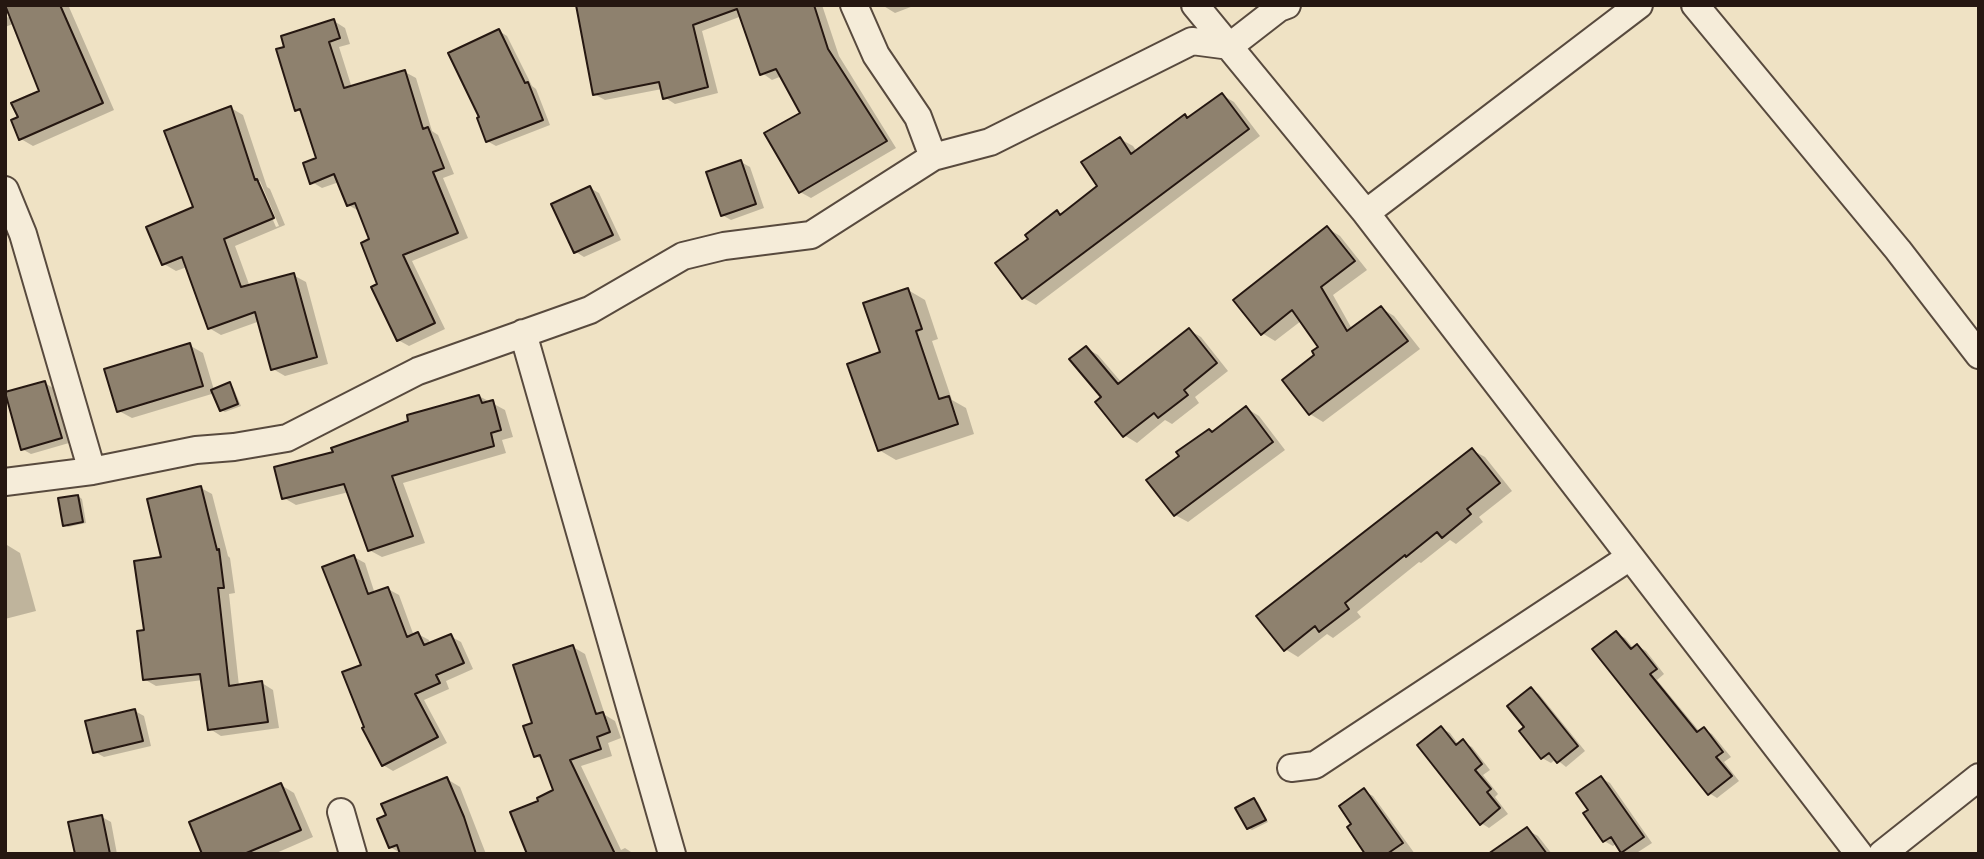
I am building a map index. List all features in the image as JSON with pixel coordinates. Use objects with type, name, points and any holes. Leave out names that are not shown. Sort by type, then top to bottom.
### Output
[{"type":"street","points":[[854,5],[876,55],[918,117],[933,157]]},
{"type":"street","points":[[1195,5],[1366,213],[1859,854]]},
{"type":"street","points":[[5,482],[92,471],[196,450],[287,438],[418,371],[590,310],[683,256],[724,246],[811,236],[933,157],[990,142],[1192,41],[1230,46],[1279,8],[1287,5]]},
{"type":"street","points":[[1366,213],[1639,5]]},
{"type":"street","points":[[1695,5],[1898,250],[1979,355]]},
{"type":"street","points":[[5,190],[23,234],[92,471]]},
{"type":"street","points":[[523,333],[672,854]]},
{"type":"street","points":[[1291,768],[1315,765],[1630,556]]},
{"type":"street","points":[[1882,854],[1979,777]]},
{"type":"street","points":[[341,812],[353,854]]},
{"type":"building","points":[[5,5],[60,5],[103,103],[19,140],[11,120],[18,117],[11,103],[39,91]]},
{"type":"building","points":[[576,5],[814,5],[828,49],[887,141],[799,193],[764,133],[800,113],[776,69],[760,75],[737,9],[693,25],[708,87],[663,99],[659,82],[593,95]]},
{"type":"building","points":[[334,19],[340,38],[329,42],[344,88],[405,70],[423,129],[428,127],[444,168],[433,172],[458,233],[403,255],[435,323],[397,341],[371,287],[377,284],[361,243],[369,239],[355,203],[347,206],[334,174],[310,184],[303,163],[316,158],[300,109],[295,111],[276,49],[284,47],[281,36]]},
{"type":"building","points":[[499,29],[525,83],[528,82],[543,120],[486,142],[477,118],[479,117],[448,53]]},
{"type":"building","points":[[1222,93],[1249,129],[1022,299],[995,263],[1028,239],[1025,235],[1057,210],[1060,215],[1097,186],[1081,162],[1120,137],[1131,154],[1185,114],[1187,118]]},
{"type":"building","points":[[231,106],[255,180],[257,179],[274,218],[224,239],[241,287],[294,273],[317,357],[271,370],[255,312],[208,329],[182,257],[162,265],[146,227],[193,207],[164,131]]},
{"type":"building","points":[[741,160],[756,204],[721,216],[706,172]]},
{"type":"building","points":[[590,186],[613,235],[574,253],[551,204]]},
{"type":"building","points":[[1327,226],[1355,261],[1321,287],[1347,331],[1381,306],[1408,341],[1309,415],[1282,380],[1314,355],[1312,351],[1318,347],[1292,310],[1261,335],[1233,300]]},
{"type":"building","points":[[908,288],[922,329],[916,331],[939,399],[949,396],[958,424],[878,451],[847,364],[880,352],[863,303]]},
{"type":"building","points":[[1189,328],[1217,363],[1184,390],[1188,395],[1158,418],[1154,413],[1123,437],[1095,402],[1101,397],[1069,359],[1086,346],[1118,384]]},
{"type":"building","points":[[190,343],[203,386],[117,412],[104,369]]},
{"type":"building","points":[[45,381],[62,438],[21,450],[5,392]]},
{"type":"building","points":[[230,382],[238,404],[220,411],[211,390]]},
{"type":"building","points":[[479,395],[482,403],[493,400],[501,430],[491,433],[494,446],[392,476],[413,536],[368,551],[344,484],[282,499],[274,467],[333,452],[331,448],[408,421],[407,415]]},
{"type":"building","points":[[1246,406],[1273,442],[1174,516],[1146,480],[1179,456],[1176,452],[1209,429],[1212,432]]},
{"type":"building","points":[[1472,448],[1500,483],[1467,509],[1471,514],[1442,538],[1437,532],[1345,603],[1349,609],[1319,632],[1315,626],[1284,651],[1256,616]]},
{"type":"building","points":[[201,486],[217,550],[219,549],[224,588],[218,588],[229,686],[262,681],[268,722],[208,730],[200,674],[143,680],[137,631],[144,630],[134,561],[161,557],[147,499]]},
{"type":"building","points":[[78,495],[83,522],[63,526],[58,498]]},
{"type":"building","points":[[354,555],[368,594],[388,587],[407,637],[418,632],[424,645],[451,634],[464,663],[436,675],[440,683],[415,694],[438,737],[382,766],[362,728],[364,727],[342,672],[361,665],[322,567]]},
{"type":"building","points":[[1616,631],[1631,649],[1637,644],[1657,669],[1650,674],[1697,732],[1704,727],[1723,752],[1716,757],[1732,776],[1708,795],[1592,649]]},
{"type":"building","points":[[573,645],[596,714],[603,712],[610,732],[597,737],[601,749],[570,760],[615,854],[527,854],[510,812],[538,801],[537,798],[553,790],[540,755],[534,757],[523,726],[532,723],[513,665]]},
{"type":"building","points":[[1531,687],[1578,746],[1557,763],[1549,753],[1541,759],[1519,731],[1524,727],[1507,706]]},
{"type":"building","points":[[135,709],[143,741],[93,753],[85,721]]},
{"type":"building","points":[[1441,726],[1456,745],[1463,739],[1482,764],[1475,770],[1491,789],[1487,792],[1500,808],[1480,825],[1417,745]]},
{"type":"building","points":[[1601,776],[1644,837],[1621,853],[1611,837],[1603,842],[1583,813],[1588,810],[1576,793]]},
{"type":"building","points":[[447,777],[476,854],[400,854],[397,845],[389,848],[377,819],[386,815],[381,804]]},
{"type":"building","points":[[281,783],[301,830],[244,854],[202,854],[189,822]]},
{"type":"building","points":[[1364,788],[1403,843],[1387,854],[1365,854],[1347,827],[1351,824],[1339,806]]},
{"type":"building","points":[[1254,798],[1266,820],[1247,829],[1235,808]]},
{"type":"building","points":[[102,815],[110,854],[75,854],[68,822]]},
{"type":"building","points":[[1527,827],[1547,854],[1488,854]]}]
